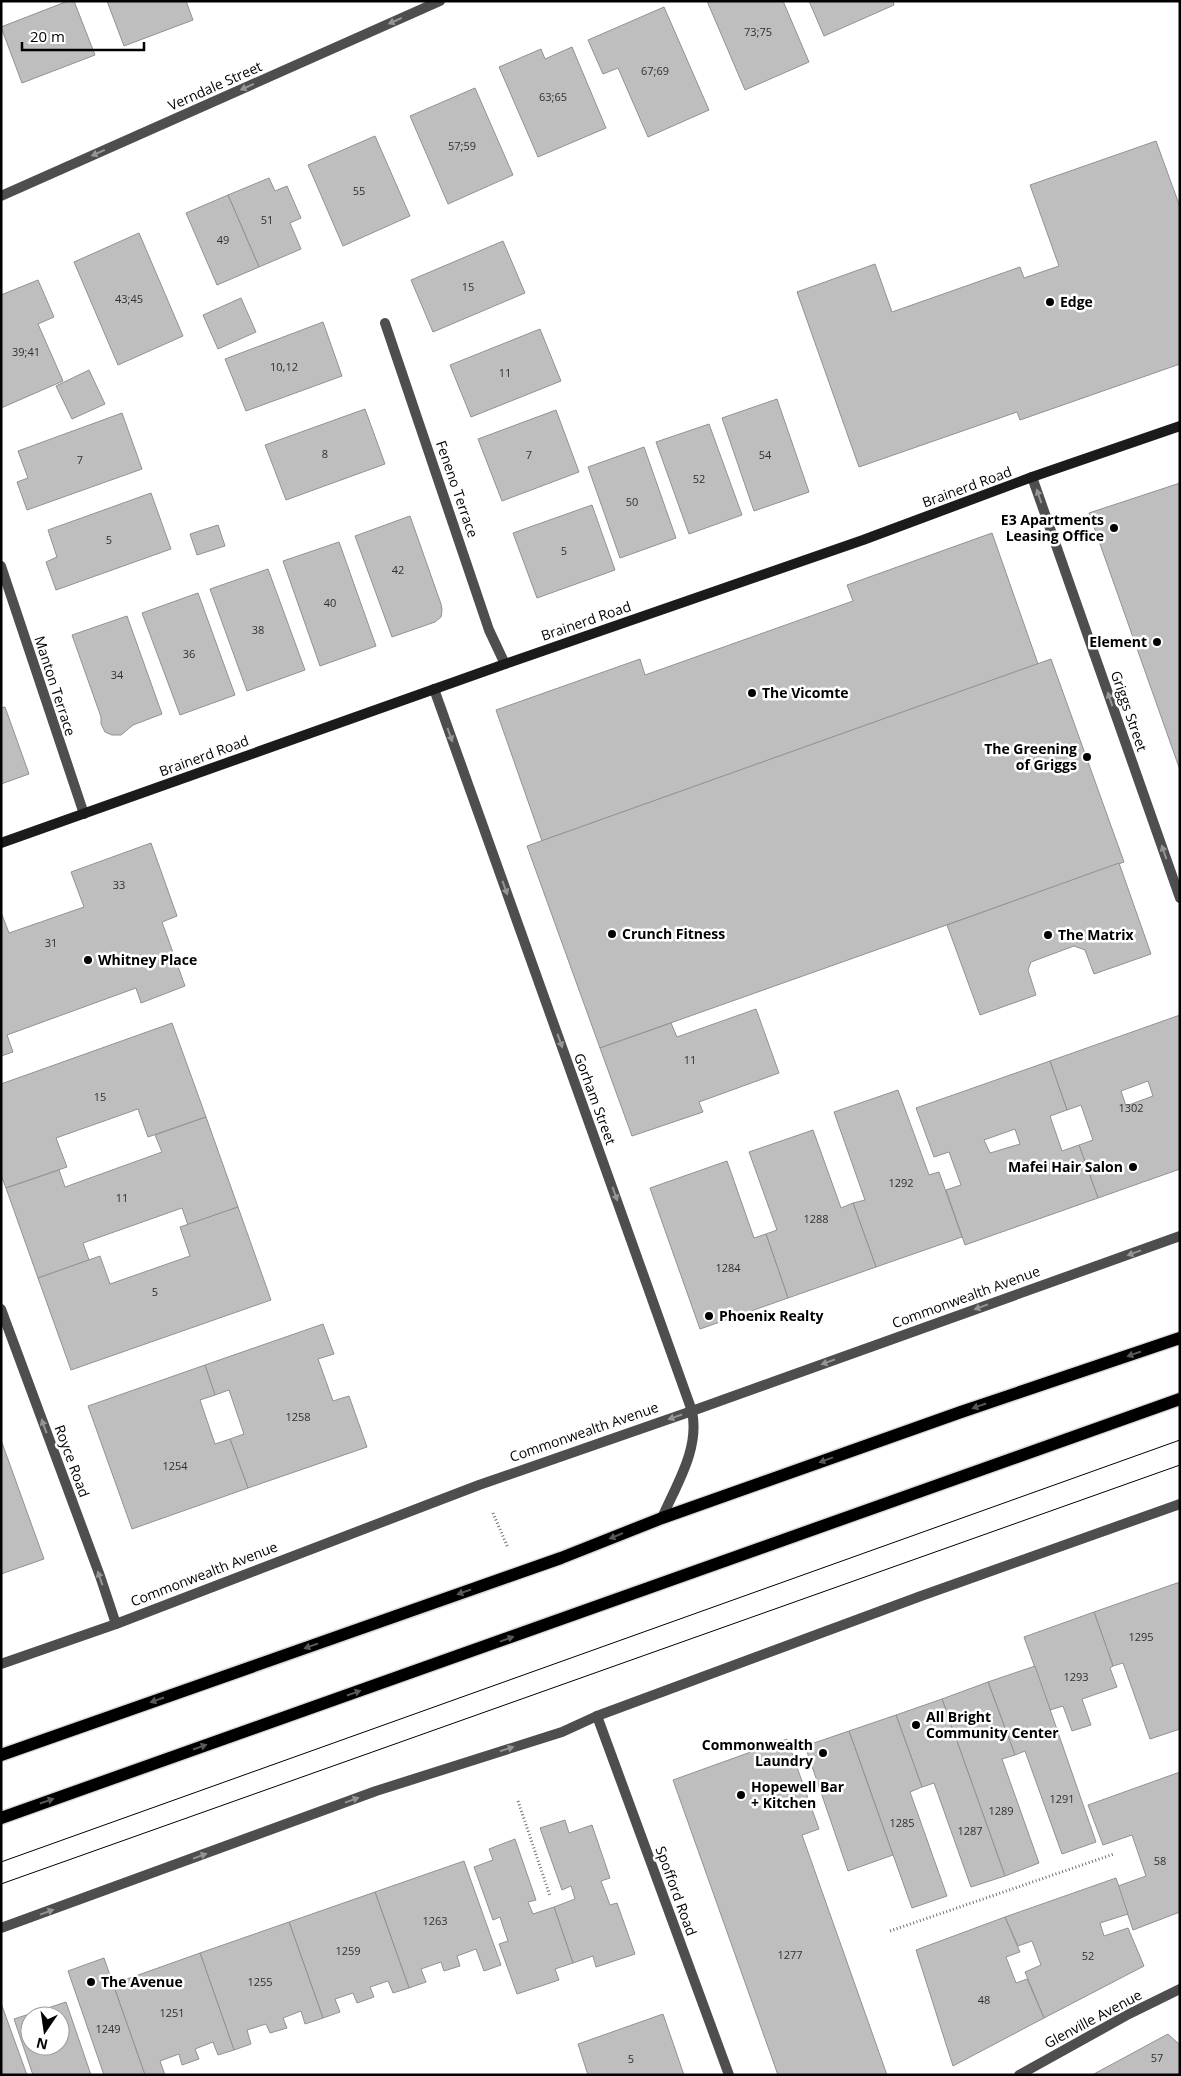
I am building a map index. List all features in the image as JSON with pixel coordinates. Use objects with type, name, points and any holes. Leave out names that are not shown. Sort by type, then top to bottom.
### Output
[{"type":"main road","points":[[1,1755],[561,1558],[662,1518],[952,1415],[1180,1338]]},
{"type":"main road","points":[[1,1818],[479,1649],[741,1552],[1180,1399]]},
{"type":"street","name":"Verndale Street","points":[[1,196],[440,1]]},
{"type":"street","name":"Feneno Terrace","points":[[385,323],[489,630],[505,664]]},
{"type":"street","name":"Brainerd Road","points":[[1,844],[434,689],[863,540],[1032,477],[1180,426]]},
{"type":"street","name":"Griggs Street","points":[[1032,477],[1180,898]]},
{"type":"street","name":"Manton Terrace","points":[[1,566],[84,814]]},
{"type":"street","name":"Gorham Street","points":[[434,689],[692,1411],[695,1428],[692,1448],[662,1518]]},
{"type":"street","name":"Commonwealth Avenue","points":[[1,1664],[116,1624],[479,1485],[692,1411],[1180,1236]]},
{"type":"street","name":"Royce Road","points":[[1,1309],[116,1624]]},
{"type":"street","points":[[1,1928],[376,1791],[562,1732],[598,1716],[921,1596],[1180,1504]]},
{"type":"street","name":"Spofford Road","points":[[598,1716],[729,2075]]},
{"type":"street","name":"Glenville Avenue","points":[[1019,2075],[1180,1988]]},
{"type":"path","points":[[493,1513],[510,1553]]},
{"type":"path","points":[[518,1801],[550,1896]]},
{"type":"path","points":[[890,1930],[1114,1854]]},
{"type":"building","points":[[68,1],[74,1],[95,55],[22,83],[1,27]]},
{"type":"building","points":[[107,1],[186,1],[193,20],[124,46]]},
{"type":"building","points":[[707,1],[783,1],[809,62],[745,90]]},
{"type":"building","points":[[809,1],[893,1],[894,5],[824,36]]},
{"type":"building","points":[[664,7],[709,110],[648,137],[618,68],[603,74],[588,40]]},
{"type":"building","points":[[572,47],[606,128],[538,157],[499,67],[541,49],[545,59]]},
{"type":"building","points":[[475,88],[513,175],[448,204],[410,116]]},
{"type":"building","points":[[375,136],[410,216],[343,246],[308,165]]},
{"type":"building","name":"Edge","points":[[1156,141],[1180,207],[1180,364],[1020,420],[1017,412],[859,467],[797,292],[875,264],[892,312],[1020,267],[1024,278],[1059,266],[1030,185]]},
{"type":"building","points":[[269,178],[275,191],[287,186],[301,218],[290,223],[301,249],[259,267],[228,195]]},
{"type":"building","points":[[228,195],[259,267],[217,285],[186,213]]},
{"type":"building","points":[[139,233],[183,336],[118,365],[74,262]]},
{"type":"building","points":[[503,241],[525,293],[433,332],[411,280]]},
{"type":"building","points":[[38,280],[54,317],[38,324],[63,381],[1,408],[1,295]]},
{"type":"building","points":[[241,298],[256,332],[218,349],[203,315]]},
{"type":"building","points":[[323,322],[342,376],[246,411],[225,359]]},
{"type":"building","points":[[540,329],[561,381],[471,417],[450,365]]},
{"type":"building","points":[[89,370],[105,404],[72,419],[56,386]]},
{"type":"building","points":[[777,399],[809,492],[754,511],[722,418]]},
{"type":"building","points":[[365,409],[385,464],[286,500],[265,445]]},
{"type":"building","points":[[556,410],[579,472],[502,501],[478,439]]},
{"type":"building","points":[[122,413],[142,469],[27,510],[17,482],[28,478],[18,451]]},
{"type":"building","points":[[709,424],[742,515],[689,534],[656,442]]},
{"type":"building","points":[[644,447],[676,538],[620,558],[588,467]]},
{"type":"building","name":"Element","points":[[1180,483],[1180,770],[1089,513]]},
{"type":"building","points":[[151,493],[171,549],[56,590],[46,562],[57,557],[48,530]]},
{"type":"building","points":[[592,505],[615,570],[537,598],[513,533]]},
{"type":"building","points":[[410,516],[441,604],[441,617],[435,622],[392,637],[355,536]]},
{"type":"building","points":[[218,525],[225,546],[197,555],[190,534]]},
{"type":"building","name":"The Vicomte","points":[[992,533],[1038,664],[542,841],[496,710],[640,659],[645,675],[853,601],[847,585]]},
{"type":"building","points":[[339,542],[376,646],[320,666],[283,561]]},
{"type":"building","points":[[268,569],[305,670],[247,691],[210,589]]},
{"type":"building","points":[[198,593],[235,695],[180,715],[142,613]]},
{"type":"building","points":[[127,616],[162,714],[133,725],[121,735],[112,735],[105,732],[101,724],[101,717],[72,635]]},
{"type":"building","points":[[1051,659],[1124,862],[600,1048],[527,846]]},
{"type":"building","points":[[5,707],[29,774],[1,784],[1,708]]},
{"type":"building","name":"Whitney Place","points":[[151,843],[177,916],[162,922],[185,986],[141,1003],[136,988],[7,1035],[13,1052],[1,1056],[1,912],[9,933],[84,907],[71,872]]},
{"type":"building","name":"The Matrix","points":[[1119,863],[1151,954],[1094,974],[1085,950],[1074,946],[1031,962],[1028,970],[1036,995],[980,1015],[947,925]]},
{"type":"building","points":[[756,1009],[779,1073],[699,1102],[703,1112],[632,1136],[600,1048],[671,1023],[677,1037]]},
{"type":"building","points":[[1180,1015],[1180,1169],[1098,1198],[1079,1145],[1093,1140],[1081,1105],[1067,1110],[1050,1061]],"holes":[[[1148,1081],[1153,1096],[1126,1106],[1121,1091]]]},
{"type":"building","points":[[172,1023],[206,1117],[148,1137],[138,1109],[56,1138],[67,1167],[6,1188],[1,1175],[1,1084]]},
{"type":"building","points":[[1050,1061],[1067,1110],[1050,1116],[1062,1151],[1079,1145],[1098,1198],[965,1245],[946,1190],[961,1185],[949,1152],[934,1157],[916,1108]],"holes":[[[1015,1129],[1020,1144],[990,1153],[984,1140]]]},
{"type":"building","points":[[898,1090],[929,1175],[939,1172],[962,1237],[876,1267],[853,1203],[865,1200],[834,1112]]},
{"type":"building","points":[[206,1117],[238,1207],[188,1225],[182,1208],[83,1243],[89,1260],[38,1278],[6,1188],[59,1170],[65,1187],[162,1152],[155,1135]]},
{"type":"building","points":[[813,1130],[841,1208],[853,1203],[876,1267],[788,1298],[766,1234],[777,1230],[749,1152]]},
{"type":"building","points":[[727,1161],[754,1238],[766,1234],[788,1298],[700,1329],[650,1188]]},
{"type":"building","points":[[238,1207],[271,1300],[71,1370],[38,1278],[100,1256],[110,1284],[190,1256],[180,1227]]},
{"type":"building","points":[[323,1324],[334,1354],[318,1359],[333,1401],[349,1396],[367,1447],[248,1488],[230,1439],[244,1434],[229,1390],[215,1395],[205,1365]]},
{"type":"building","points":[[205,1365],[215,1395],[200,1400],[215,1444],[230,1439],[248,1488],[132,1529],[88,1406]]},
{"type":"building","points":[[1,1440],[44,1559],[1,1574]]},
{"type":"building","points":[[1180,1582],[1180,1729],[1150,1739],[1123,1663],[1113,1666],[1094,1612]]},
{"type":"building","points":[[1094,1612],[1113,1666],[1110,1668],[1117,1687],[1082,1699],[1091,1725],[1072,1731],[1063,1706],[1050,1710],[1024,1637]]},
{"type":"building","points":[[1035,1666],[1096,1842],[1062,1854],[1025,1751],[1015,1755],[988,1682]]},
{"type":"building","points":[[988,1682],[1015,1755],[1002,1759],[1039,1863],[1005,1876],[942,1699]]},
{"type":"building","points":[[942,1699],[1005,1876],[971,1887],[934,1783],[922,1787],[896,1715]]},
{"type":"building","points":[[896,1715],[922,1787],[910,1792],[947,1896],[912,1908],[849,1731]]},
{"type":"building","points":[[849,1731],[893,1855],[848,1871],[805,1746]]},
{"type":"building","points":[[787,1739],[819,1829],[802,1835],[887,2075],[778,2075],[673,1780]]},
{"type":"building","points":[[1180,1772],[1180,1912],[1133,1930],[1118,1886],[1146,1876],[1132,1835],[1103,1845],[1088,1805]]},
{"type":"building","points":[[565,1820],[569,1833],[592,1825],[610,1878],[601,1881],[610,1905],[617,1903],[635,1954],[596,1967],[593,1956],[573,1963],[554,1907],[575,1899],[571,1886],[562,1890],[540,1828]]},
{"type":"building","points":[[515,1839],[536,1900],[528,1902],[533,1914],[554,1907],[573,1963],[555,1969],[559,1980],[517,1994],[499,1944],[508,1941],[500,1917],[493,1920],[474,1867],[493,1860],[489,1849]]},
{"type":"building","points":[[464,1861],[501,1965],[484,1971],[476,1949],[457,1956],[460,1966],[444,1971],[441,1962],[421,1969],[426,1982],[409,1988],[375,1892]]},
{"type":"building","points":[[1116,1878],[1128,1914],[1100,1923],[1104,1936],[1128,1928],[1144,1966],[1044,2018],[1025,1972],[1041,1965],[1032,1941],[1018,1946],[1005,1917]]},
{"type":"building","points":[[375,1892],[409,1988],[393,1993],[388,1981],[370,1987],[374,1997],[357,2003],[353,1993],[335,1999],[340,2012],[323,2018],[289,1922]]},
{"type":"building","points":[[1005,1917],[1020,1952],[1006,1957],[1016,1983],[1027,1979],[1044,2018],[953,2066],[916,1950]]},
{"type":"building","points":[[289,1922],[323,2018],[305,2024],[301,2011],[283,2018],[287,2028],[270,2033],[266,2024],[247,2030],[251,2044],[234,2050],[200,1953]]},
{"type":"building","points":[[200,1953],[234,2050],[218,2055],[213,2042],[195,2049],[199,2059],[182,2065],[179,2054],[160,2061],[165,2075],[145,2075],[113,1984]]},
{"type":"building","points":[[104,1958],[145,2075],[104,2075],[68,1971]]},
{"type":"building","points":[[66,2002],[67,2006],[54,2006]]},
{"type":"building","points":[[1,2003],[27,2075],[1,2075]]},
{"type":"building","points":[[70,2014],[91,2075],[33,2075],[27,2056],[70,2056]]},
{"type":"building","points":[[663,2014],[684,2075],[588,2075],[578,2044]]},
{"type":"building","points":[[20,2017],[20,2037],[14,2019]]},
{"type":"building","points":[[1168,2034],[1180,2045],[1180,2075],[1092,2075]]},
{"type":"tram line","points":[[1,1862],[1180,1440]]},
{"type":"tram line","points":[[1,1884],[1180,1465]]},
{"type":"place","name":"Edge","points":[[1050,302]]},
{"type":"place","name":"E3 Apartments Leasing Office","points":[[1114,528]]},
{"type":"place","name":"Element","points":[[1157,642]]},
{"type":"place","name":"The Vicomte","points":[[752,693]]},
{"type":"place","name":"The Greening of Griggs","points":[[1087,757]]},
{"type":"place","name":"Crunch Fitness","points":[[612,934]]},
{"type":"place","name":"The Matrix","points":[[1048,935]]},
{"type":"place","name":"Whitney Place","points":[[88,960]]},
{"type":"place","name":"Mafei Hair Salon","points":[[1133,1167]]},
{"type":"place","name":"Phoenix Realty","points":[[709,1316]]},
{"type":"place","name":"All Bright Community Center","points":[[916,1725]]},
{"type":"place","name":"Commonwealth Laundry","points":[[823,1753]]},
{"type":"place","name":"Hopewell Bar + Kitchen","points":[[741,1795]]},
{"type":"place","name":"The Avenue","points":[[91,1982]]}]
